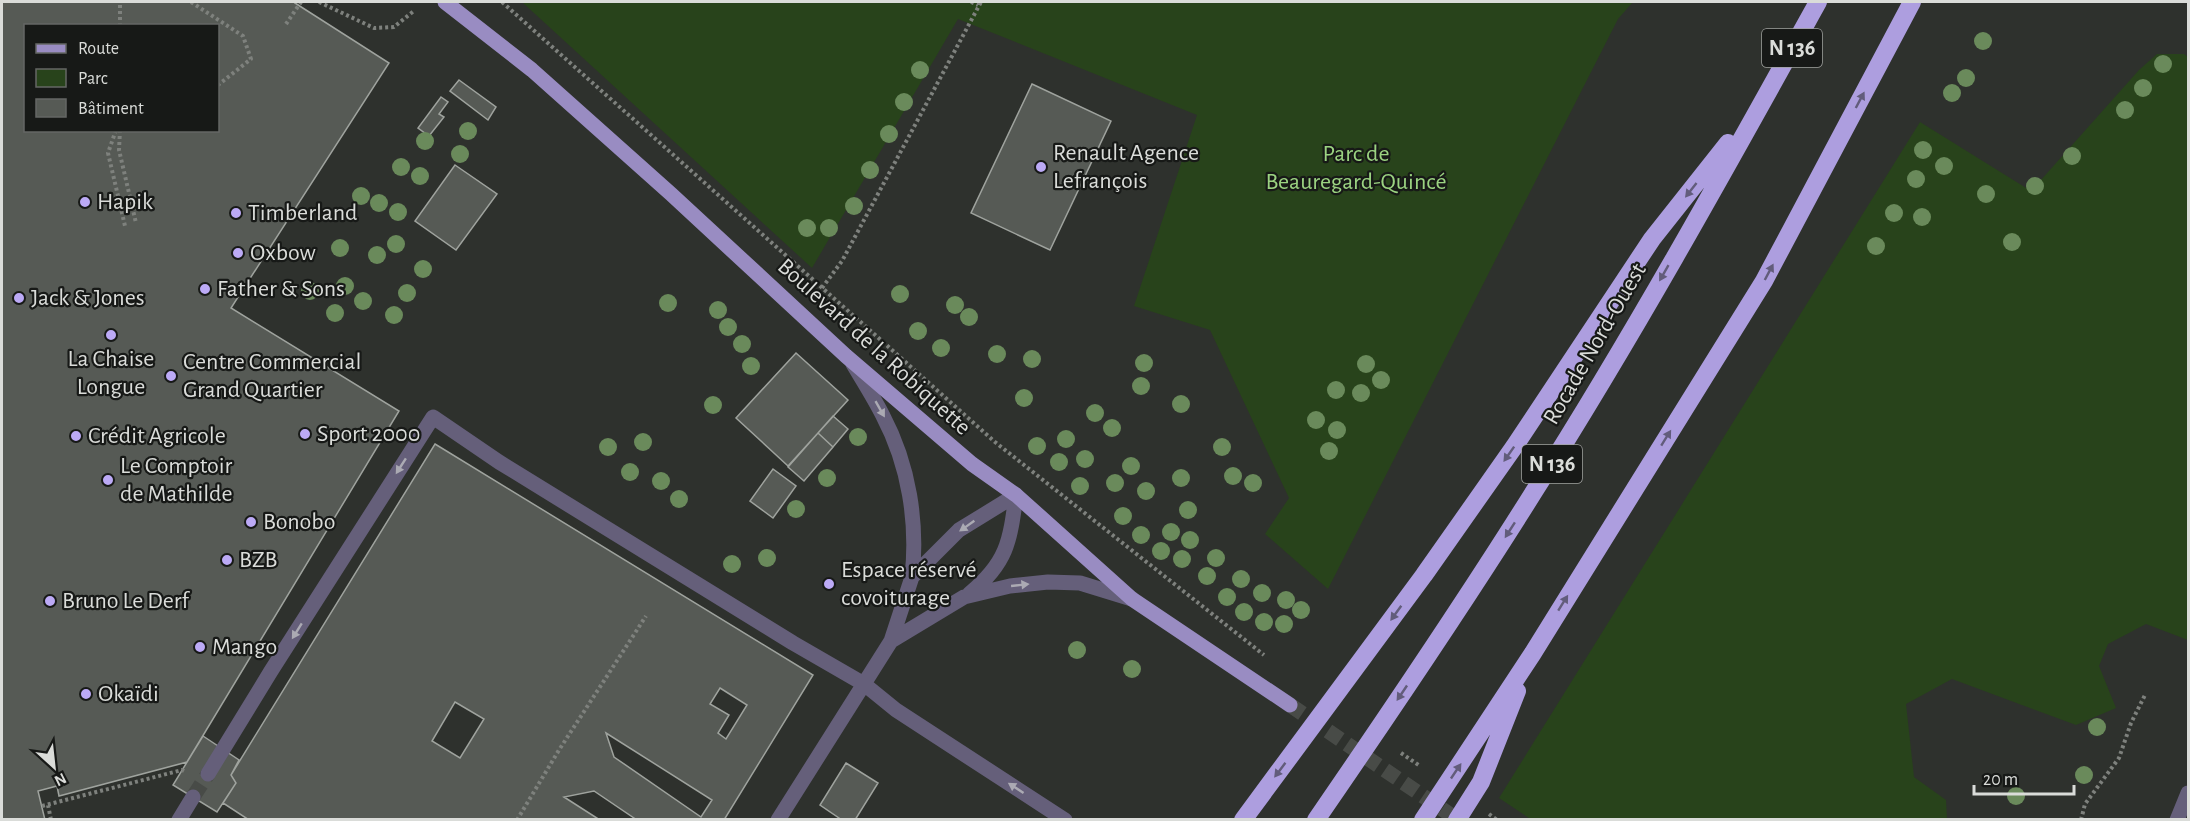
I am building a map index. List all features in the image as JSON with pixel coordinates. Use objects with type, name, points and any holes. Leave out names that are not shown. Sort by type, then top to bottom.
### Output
[{"type":"highway","name":"Rocade Nord-Ouest","points":[[1316,819],[1382,724],[1536,489],[1607,373],[1818,2]]},
{"type":"highway","points":[[1423,819],[1533,653],[1764,281],[1912,2]]},
{"type":"highway","points":[[1243,819],[1437,557],[1514,447],[1652,239],[1767,95]]},
{"type":"highway","points":[[1457,819],[1481,782],[1533,653]]},
{"type":"main road","name":"Boulevard de la Robiquette","points":[[445,2],[532,70],[850,359],[972,464],[1016,495],[1132,599],[1290,705]]},
{"type":"street","points":[[778,819],[891,641],[912,577],[915,548],[914,522],[899,453],[884,417],[850,359]]},
{"type":"street","points":[[208,774],[277,661],[433,417],[509,468],[793,643],[864,684],[896,710],[1065,819]]},
{"type":"street","points":[[912,577],[959,531],[1016,495]]},
{"type":"street","points":[[891,641],[964,597],[989,577],[1001,558],[1011,533],[1016,495]]},
{"type":"street","points":[[964,597],[1010,586],[1048,582],[1080,583],[1132,599]]},
{"type":"street","points":[[2177,819],[2188,793]]},
{"type":"street","points":[[179,819],[194,797]]},
{"type":"path","points":[[120,2],[120,24]]},
{"type":"path","points":[[190,2],[243,36],[251,59],[219,85]]},
{"type":"path","points":[[286,24],[301,2]]},
{"type":"path","points":[[319,2],[374,28],[394,27],[415,10]]},
{"type":"path","points":[[502,2],[995,441],[1264,655]]},
{"type":"path","points":[[822,288],[842,261],[980,3],[971,2]]},
{"type":"path","points":[[117,132],[108,153],[125,226]]},
{"type":"path","points":[[118,132],[119,150],[136,224]]},
{"type":"path","points":[[517,819],[646,616]]},
{"type":"path","points":[[2081,819],[2085,804],[2119,758],[2131,723],[2145,695]]},
{"type":"path","points":[[1401,753],[1420,766]]},
{"type":"path","points":[[42,806],[182,770],[192,777]]},
{"type":"path","points":[[48,805],[51,819]]},
{"type":"green space","name":"Parc de Beauregard-Quincé","points":[[522,2],[1633,2],[1618,19],[1328,589],[1265,534],[1289,498],[1210,330],[1134,306],[1197,115],[958,19],[812,268]]},
{"type":"green space","points":[[2157,54],[2184,54],[2188,57],[2188,640],[2146,624],[2108,644],[2099,666],[2116,708],[2076,725],[1952,679],[1906,704],[1914,777],[1946,800],[1947,819],[1532,820],[1499,798],[1920,122],[2031,191],[2139,70]]},
{"type":"building","name":"Centre Commercial Grand Quartier","points":[[2,2],[296,2],[389,63],[231,308],[399,411],[187,762],[59,796],[57,786],[38,791],[45,820],[2,820]]},
{"type":"building","points":[[459,80],[496,107],[488,120],[450,91]]},
{"type":"building","name":"Renault Agence Lefrançois","points":[[1032,84],[1111,121],[1050,250],[971,213]]},
{"type":"building","points":[[441,97],[448,102],[439,114],[444,117],[429,136],[418,128]]},
{"type":"building","points":[[455,165],[497,194],[456,250],[415,221]]},
{"type":"building","points":[[796,353],[848,400],[788,466],[736,418]]},
{"type":"building","points":[[833,416],[848,429],[833,447],[818,433]]},
{"type":"building","points":[[818,433],[833,447],[804,481],[788,467]]},
{"type":"building","points":[[435,444],[813,675],[724,820],[637,820],[594,791],[564,797],[600,820],[249,820],[223,803],[236,783],[231,775]],"holes":[[[720,688],[747,705],[726,739],[718,733],[729,715],[710,704]],[[455,702],[484,719],[460,758],[432,741]],[[606,733],[712,800],[701,817],[614,757]]]},
{"type":"building","points":[[773,469],[796,486],[773,518],[750,501]]},
{"type":"building","points":[[203,736],[239,760],[231,775],[236,783],[217,812],[173,785]]},
{"type":"building","points":[[846,763],[878,783],[855,820],[842,820],[820,805]]},
{"type":"tunnel","points":[[1290,705],[1458,820]]},
{"type":"tunnel","points":[[193,797],[208,774]]},
{"type":"place","name":"Renault Agence Lefrançois","points":[[1041,167]]},
{"type":"place","name":"Hapik","points":[[85,202]]},
{"type":"place","name":"Timberland","points":[[236,213]]},
{"type":"place","name":"Oxbow","points":[[238,253]]},
{"type":"place","name":"Father & Sons","points":[[205,289]]},
{"type":"place","name":"Jack & Jones","points":[[19,298]]},
{"type":"place","name":"La Chaise Longue","points":[[111,335]]},
{"type":"place","name":"Centre Commercial Grand Quartier","points":[[171,376]]},
{"type":"place","name":"Sport 2000","points":[[305,434]]},
{"type":"place","name":"Crédit Agricole","points":[[76,436]]},
{"type":"place","name":"Le Comptoir de Mathilde","points":[[108,480]]},
{"type":"place","name":"Bonobo","points":[[251,522]]},
{"type":"place","name":"BZB","points":[[227,560]]},
{"type":"place","name":"Espace réservé covoiturage","points":[[829,584]]},
{"type":"place","name":"Bruno Le Derf","points":[[50,601]]},
{"type":"place","name":"Mango","points":[[200,647]]},
{"type":"place","name":"Okaïdi","points":[[86,694]]}]
